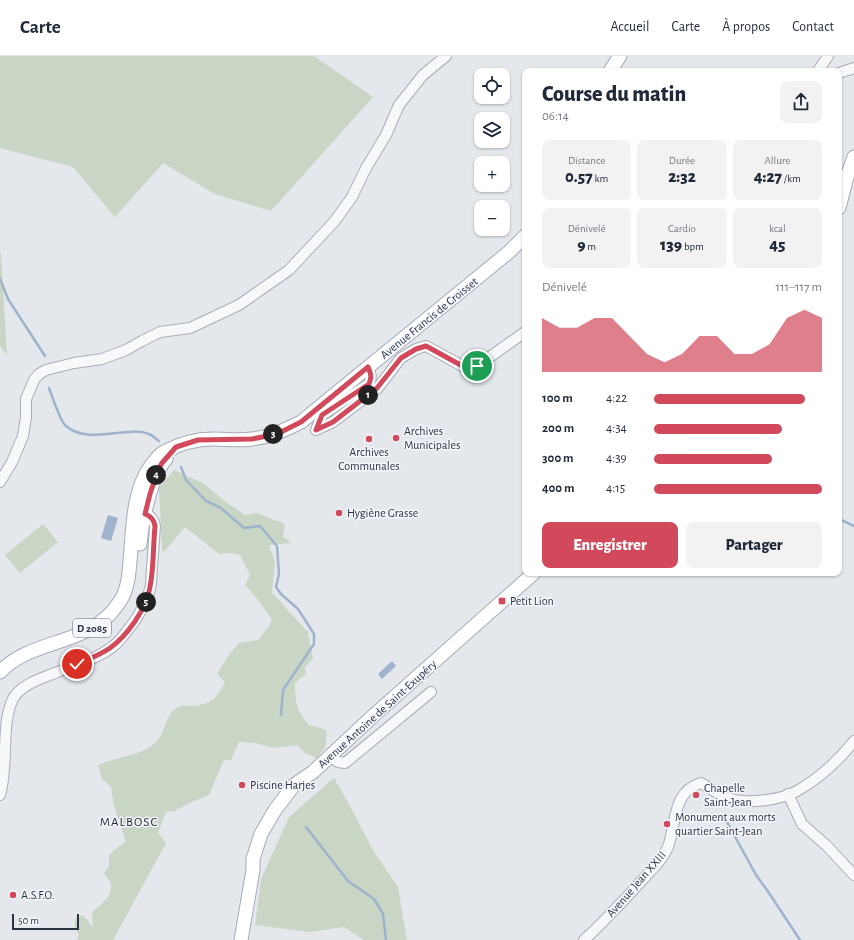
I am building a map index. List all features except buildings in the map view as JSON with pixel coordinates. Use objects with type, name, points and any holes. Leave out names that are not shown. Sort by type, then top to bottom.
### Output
[{"type":"main road","points":[[612,68],[620,56]]},
{"type":"main road","points":[[842,195],[846,177],[854,157]]},
{"type":"main road","name":"Avenue Francis de Croisset","points":[[140,511],[137,494],[141,483],[154,461],[163,453],[198,440],[252,439],[267,436],[283,431],[301,422],[509,252],[522,239]]},
{"type":"main road","name":"D 2085","points":[[0,672],[16,658],[88,631],[110,614],[118,604],[125,591],[128,577],[133,527],[150,494],[158,470],[176,447]]},
{"type":"main road","name":"D 2085","points":[[0,683],[7,675],[41,656],[87,641],[101,633],[121,615],[129,602],[134,588],[140,538],[140,511]]},
{"type":"main road","name":"Avenue Antoine de Saint-Exupéry","points":[[241,940],[253,870],[261,858],[268,840],[281,815],[313,772],[531,576]]},
{"type":"street","points":[[0,482],[12,462],[23,436],[26,417],[26,398],[34,380],[39,374],[53,368],[102,359],[126,350],[160,332],[190,328],[239,305],[289,270],[334,222],[352,197],[366,168],[386,135],[399,104],[423,75],[446,56]]},
{"type":"street","points":[[820,68],[828,56]]},
{"type":"street","points":[[842,72],[854,68]]},
{"type":"street","points":[[368,367],[371,373],[369,384],[322,415],[316,430],[333,422],[377,388],[401,358],[416,349],[426,346],[466,368],[477,366],[522,334]]},
{"type":"street","points":[[0,795],[4,772],[6,722],[13,698],[20,689],[30,683],[83,662],[110,648],[122,638],[138,617],[147,600],[150,588],[155,526],[154,520],[140,511]]},
{"type":"street","points":[[330,756],[338,762],[345,763],[431,692]]},
{"type":"street","points":[[854,741],[848,749],[822,774],[796,792],[788,794],[802,824],[827,846],[854,875]]},
{"type":"street","name":"Avenue Jean XXIII","points":[[584,940],[628,896],[662,858],[669,845],[673,823],[681,799],[687,790],[694,785],[701,783],[729,799],[747,802],[772,799],[788,794]]},
{"type":"green space","points":[[0,56],[314,56],[373,97],[271,211],[215,194],[163,163],[115,217],[73,167],[0,148]]},
{"type":"green space","points":[[0,253],[1,254],[7,356],[0,345]]},
{"type":"green space","points":[[174,470],[203,483],[245,515],[257,513],[285,524],[283,537],[292,543],[269,545],[275,561],[272,593],[308,632],[313,659],[305,667],[306,674],[295,683],[296,701],[299,711],[309,725],[327,731],[325,747],[317,758],[305,753],[297,745],[274,748],[255,743],[239,742],[231,760],[224,760],[209,795],[187,804],[175,811],[166,812],[158,833],[166,843],[113,940],[77,940],[79,935],[74,925],[76,918],[83,915],[93,928],[92,912],[99,907],[110,893],[111,884],[104,873],[109,866],[109,855],[126,842],[114,806],[111,787],[102,779],[98,765],[135,754],[155,743],[159,739],[168,718],[175,709],[181,706],[203,704],[212,700],[219,693],[225,682],[217,674],[228,656],[239,643],[258,640],[272,620],[256,597],[245,585],[250,575],[240,555],[232,553],[219,554],[185,527],[165,551],[162,551],[159,488]]},
{"type":"green space","points":[[43,524],[58,542],[20,573],[5,555]]},
{"type":"green space","points":[[334,778],[374,852],[398,887],[407,940],[364,940],[344,927],[310,932],[255,925],[261,879],[289,817]]},
{"type":"water","points":[[108,515],[118,518],[111,541],[101,538]]},
{"type":"water","points":[[392,661],[396,666],[382,679],[378,674]]},
{"type":"waterway","points":[[0,279],[8,299],[45,356]]},
{"type":"waterway","points":[[49,388],[63,422],[74,431],[95,435],[139,432],[150,435],[159,441]]},
{"type":"waterway","points":[[181,467],[186,480],[206,501],[221,508],[244,528],[260,526],[277,546],[279,574],[276,587],[281,594],[298,609],[314,634],[314,644],[283,690],[281,715]]},
{"type":"waterway","points":[[842,520],[854,526]]},
{"type":"waterway","points":[[727,822],[756,875],[800,940]]},
{"type":"waterway","points":[[306,827],[348,881],[374,899],[383,914],[386,940]]},
{"type":"place","name":"Archives Municipales","points":[[396,438]]},
{"type":"place","name":"Archives Communales","points":[[369,439]]},
{"type":"place","name":"Hygiène Grasse","points":[[339,513]]},
{"type":"place","name":"Petit Lion","points":[[502,601]]},
{"type":"place","name":"Piscine Harjes","points":[[242,785]]},
{"type":"place","name":"Chapelle Saint-Jean","points":[[696,795]]},
{"type":"place","name":"Monument aux morts quartier Saint-Jean","points":[[667,824]]},
{"type":"place","name":"A.S.F.O.","points":[[13,895]]},
{"type":"district","name":"MALBOSC","points":[[129,822]]},
{"type":"route","points":[[77,664],[100,654],[117,643],[138,617],[147,600],[150,588],[155,526],[154,520],[145,514],[146,508],[158,470],[176,447],[198,440],[252,439],[283,431],[301,422],[368,367],[371,373],[369,384],[322,415],[316,430],[333,422],[377,388],[401,358],[416,349],[426,346],[466,368],[477,366]]}]
